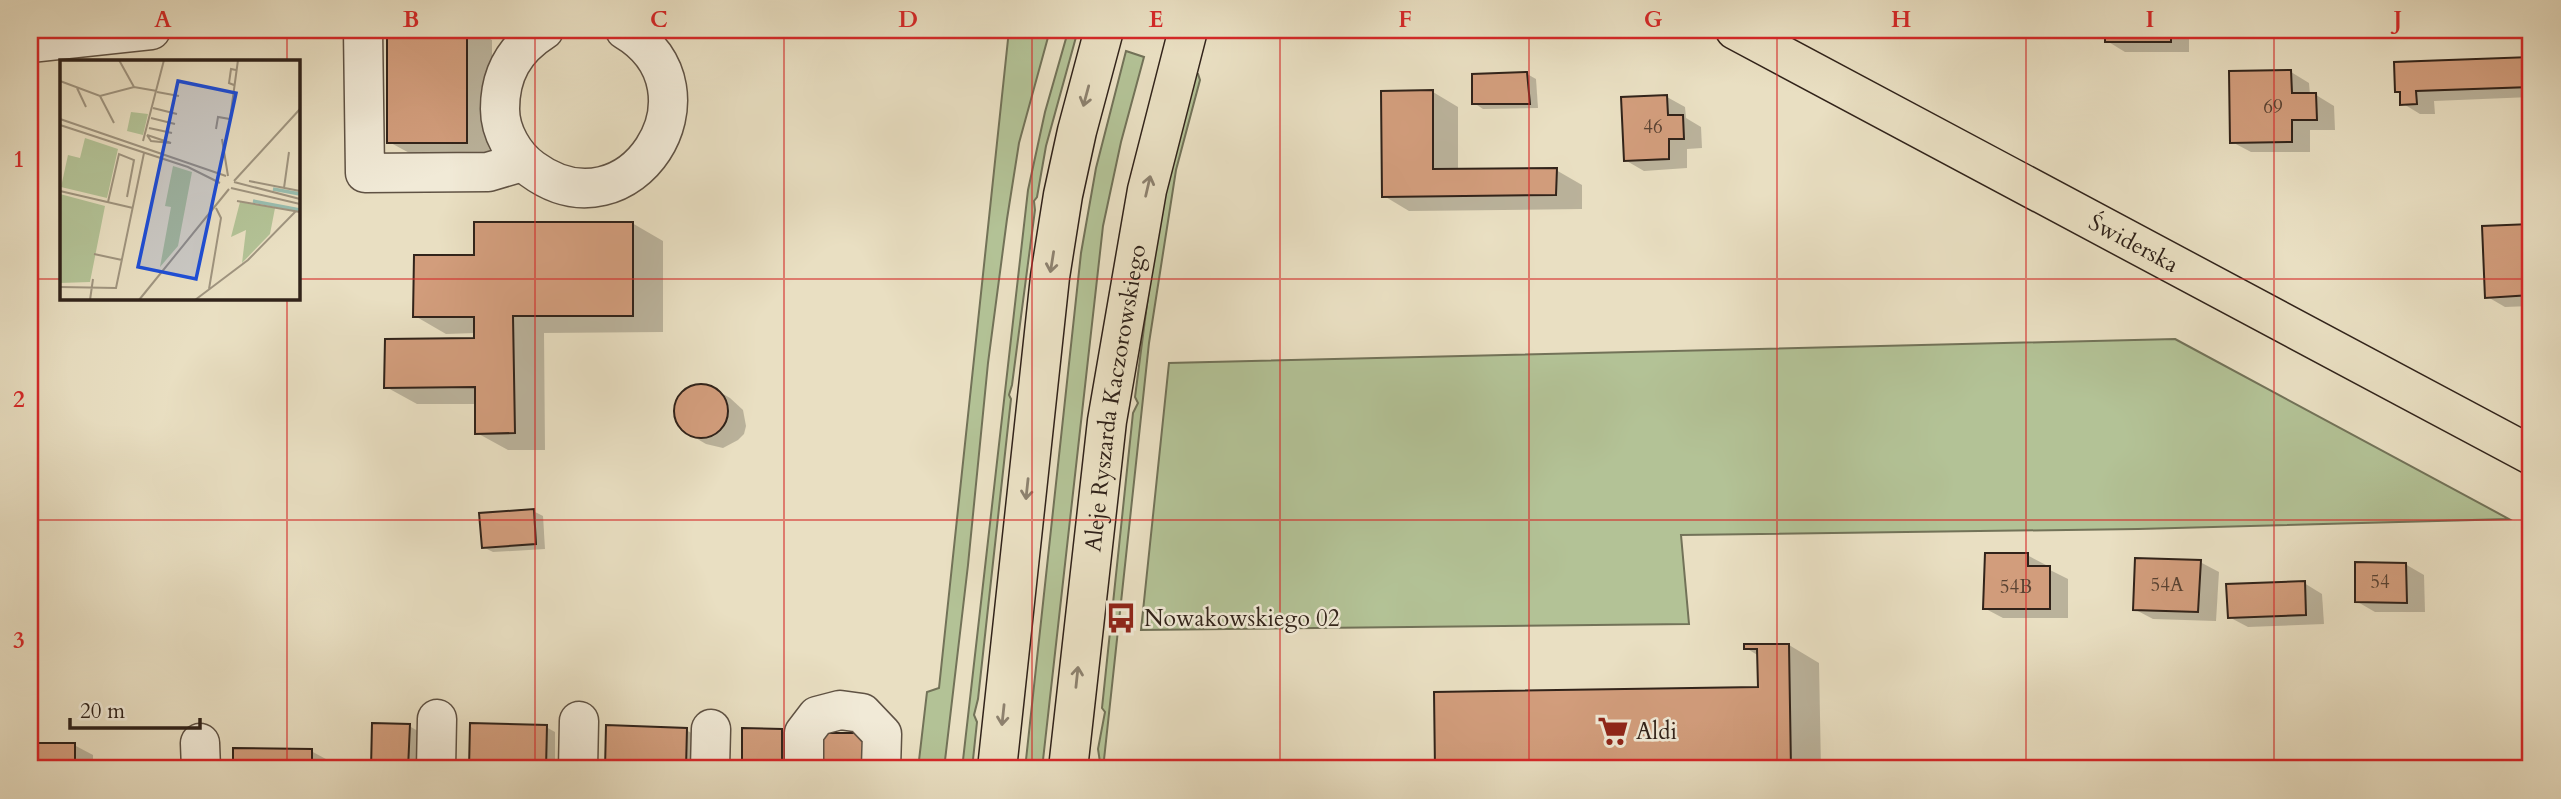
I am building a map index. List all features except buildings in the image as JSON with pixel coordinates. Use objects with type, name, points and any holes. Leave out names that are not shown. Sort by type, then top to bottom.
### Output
[{"type":"main road","points":[[997,769],[1050,278],[1074,144],[1104,30]]},
{"type":"main road","name":"Aleje Ryszarda Kaczorowskiego","points":[[1068,769],[1088,576],[1110,408],[1147,190],[1188,30]]},
{"type":"main road","name":"Świderska","points":[[1735,30],[2531,455]]},
{"type":"lane","points":[[30,43],[151,30]]},
{"type":"lane","points":[[363,30],[365,173],[488,172],[523,162]]},
{"type":"lane","points":[[544,30],[527,40],[510,62],[500,87],[500,114],[508,140],[523,162],[546,180],[573,188],[603,186],[629,175],[650,156],[664,130],[668,102],[663,73],[650,36]]},
{"type":"lane","points":[[804,769],[804,733],[817,716],[840,710],[862,713],[882,734],[881,769]]},
{"type":"lane","points":[[436,769],[437,719]]},
{"type":"lane","points":[[578,769],[579,721]]},
{"type":"lane","points":[[710,769],[711,729]]},
{"type":"green space","points":[[1009,30],[1050,30],[1019,143],[1007,219],[988,363],[944,769],[918,769],[927,692],[939,688]]},
{"type":"green space","points":[[1067,35],[1076,37],[1034,201],[1035,210],[1009,395],[1011,399],[978,699],[974,715],[977,722],[972,769],[962,769],[1028,190],[1045,112]]},
{"type":"green space","points":[[1126,51],[1144,57],[1121,142],[1103,226],[1042,769],[1025,769],[1081,253],[1096,168]]},
{"type":"green space","points":[[1192,73],[1198,74],[1200,80],[1176,170],[1149,343],[1101,769],[1098,749],[1105,712],[1102,708],[1133,413],[1138,403],[1135,397],[1155,242]]},
{"type":"green space","points":[[2175,339],[2509,519],[2138,529],[1681,535],[1689,624],[1141,630],[1169,363]]},
{"type":"place","name":"Nowakowskiego 02","points":[[1121,618]]},
{"type":"place","name":"Aldi","points":[[1613,731]]}]
